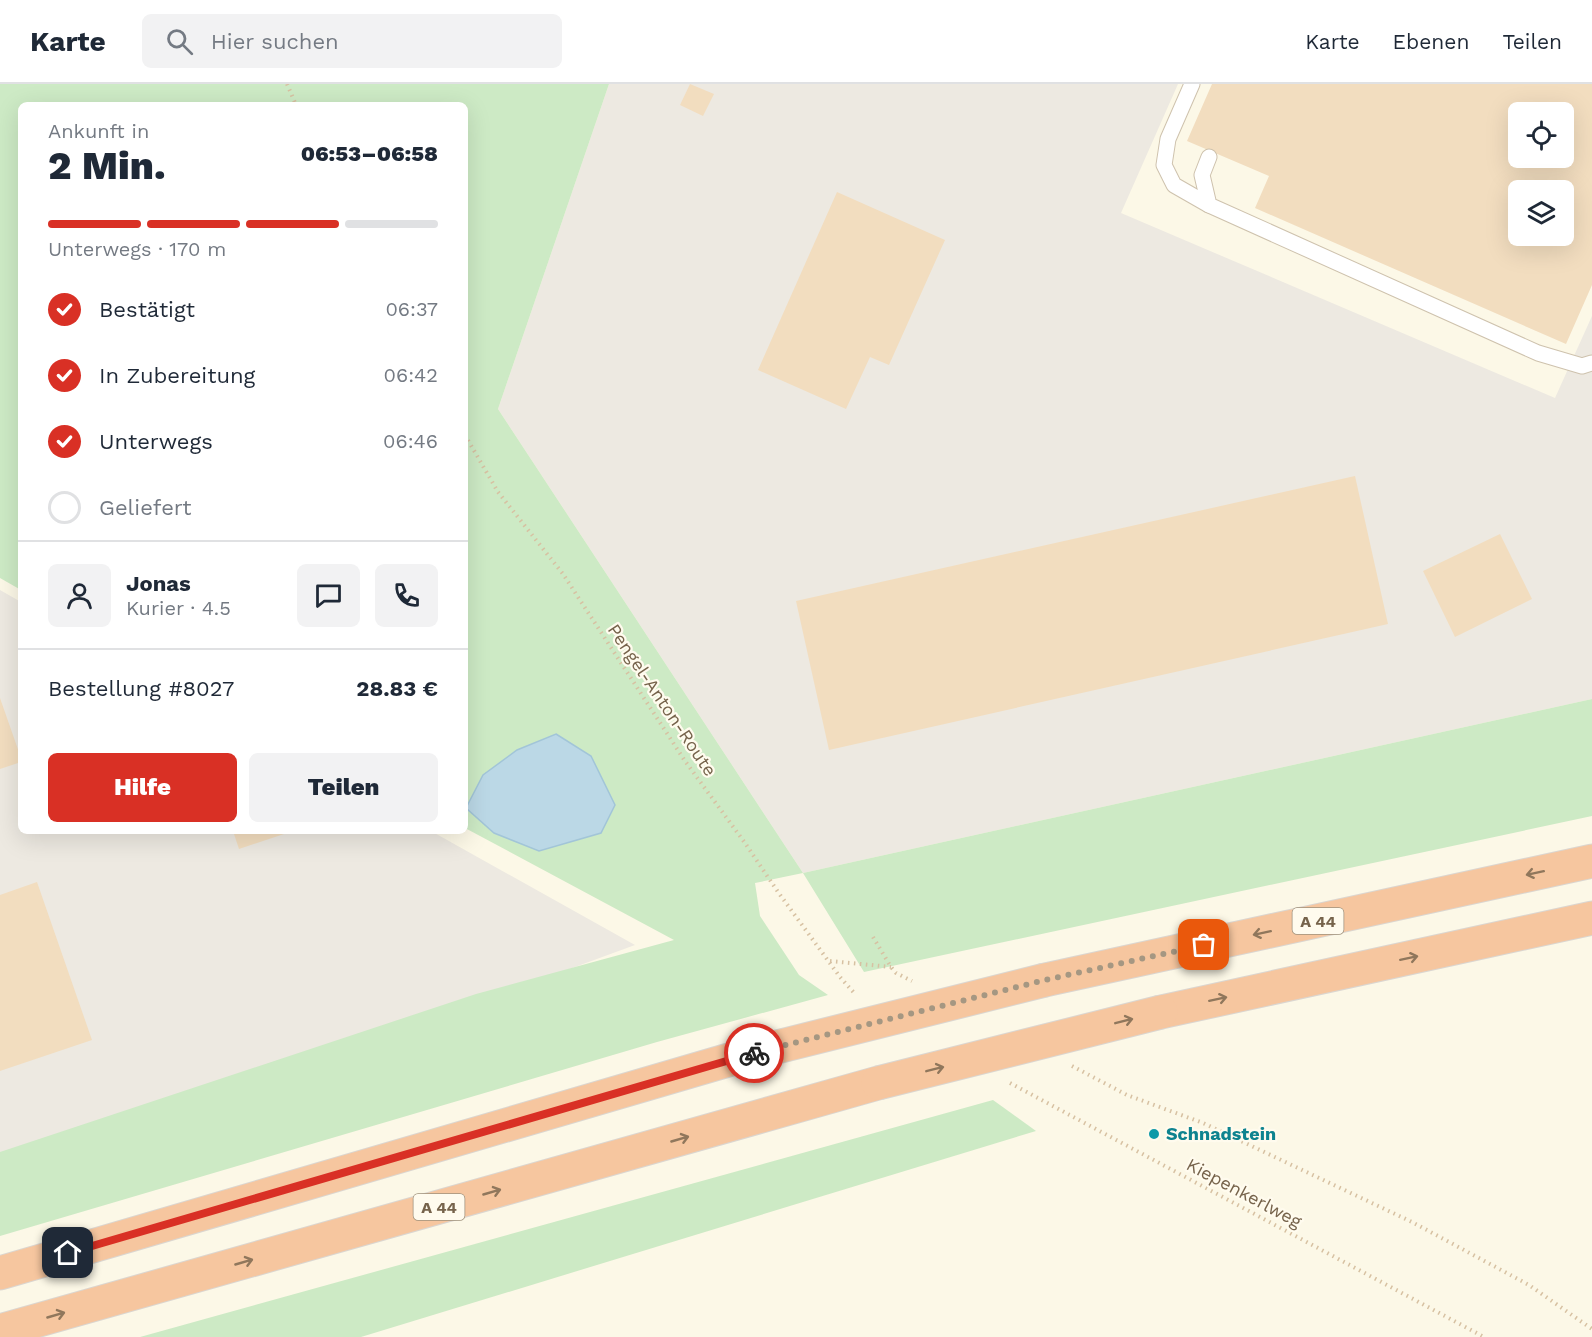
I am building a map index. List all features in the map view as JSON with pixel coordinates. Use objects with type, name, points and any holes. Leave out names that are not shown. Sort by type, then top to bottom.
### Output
[{"type":"highway","name":"A 44","points":[[0,1273],[749,1054],[1045,980],[1592,861]]},
{"type":"highway","name":"A 44","points":[[0,1331],[878,1083],[1161,1012],[1592,918]]},
{"type":"lane","points":[[1192,84],[1168,139],[1164,165],[1174,185],[1209,205],[1538,353],[1582,366],[1592,363]]},
{"type":"lane","points":[[1209,157],[1202,175],[1209,205]]},
{"type":"path","points":[[286,84],[295,102]]},
{"type":"path","name":"Pengel-Anton-Route","points":[[468,440],[498,492],[563,573],[685,761],[840,977],[856,995]]},
{"type":"path","points":[[829,961],[891,967]]},
{"type":"path","name":"Kiepenkerlweg","points":[[1000,1077],[1484,1337]]},
{"type":"path","points":[[1127,1095],[1203,1123],[1412,1222],[1529,1285],[1592,1329]]},
{"type":"shaded area","points":[[609,84],[1178,84],[1121,213],[1555,398],[1592,316],[1592,699],[803,873],[498,409]]},
{"type":"shaded area","points":[[0,590],[18,600],[18,834],[436,834],[635,945],[575,967],[0,1162]]},
{"type":"green space","points":[[0,84],[609,84],[498,409],[803,873],[755,883],[760,916],[799,975],[828,995],[657,1042],[0,1236],[0,1152],[476,994],[674,940],[468,830],[468,102],[18,102],[18,588],[0,578]]},
{"type":"green space","points":[[1592,699],[1592,816],[864,972],[803,873]]},
{"type":"green space","points":[[993,1100],[1036,1131],[361,1337],[140,1337]]},
{"type":"water","points":[[556,734],[591,756],[615,805],[601,833],[539,851],[494,833],[468,810],[468,804],[483,775],[517,750]]},
{"type":"building","points":[[690,84],[714,94],[703,116],[680,105]]},
{"type":"building","points":[[1212,84],[1592,84],[1592,285],[1566,344],[1255,208],[1269,176],[1187,141]]},
{"type":"building","points":[[837,192],[945,240],[889,365],[870,357],[846,409],[758,370]]},
{"type":"building","points":[[1355,476],[1388,624],[829,750],[796,601]]},
{"type":"building","points":[[1500,534],[1532,599],[1455,637],[1423,571]]},
{"type":"building","points":[[0,698],[18,749],[18,763],[0,769]]},
{"type":"building","points":[[234,834],[284,834],[239,849]]},
{"type":"building","points":[[37,882],[92,1040],[0,1071],[0,895]]},
{"type":"way so far","points":[[754,1053],[1045,980],[1204,945]]},
{"type":"place","name":"Schnadstein","points":[[1154,1134]]},
{"type":"route","points":[[68,1253],[754,1053]]}]
